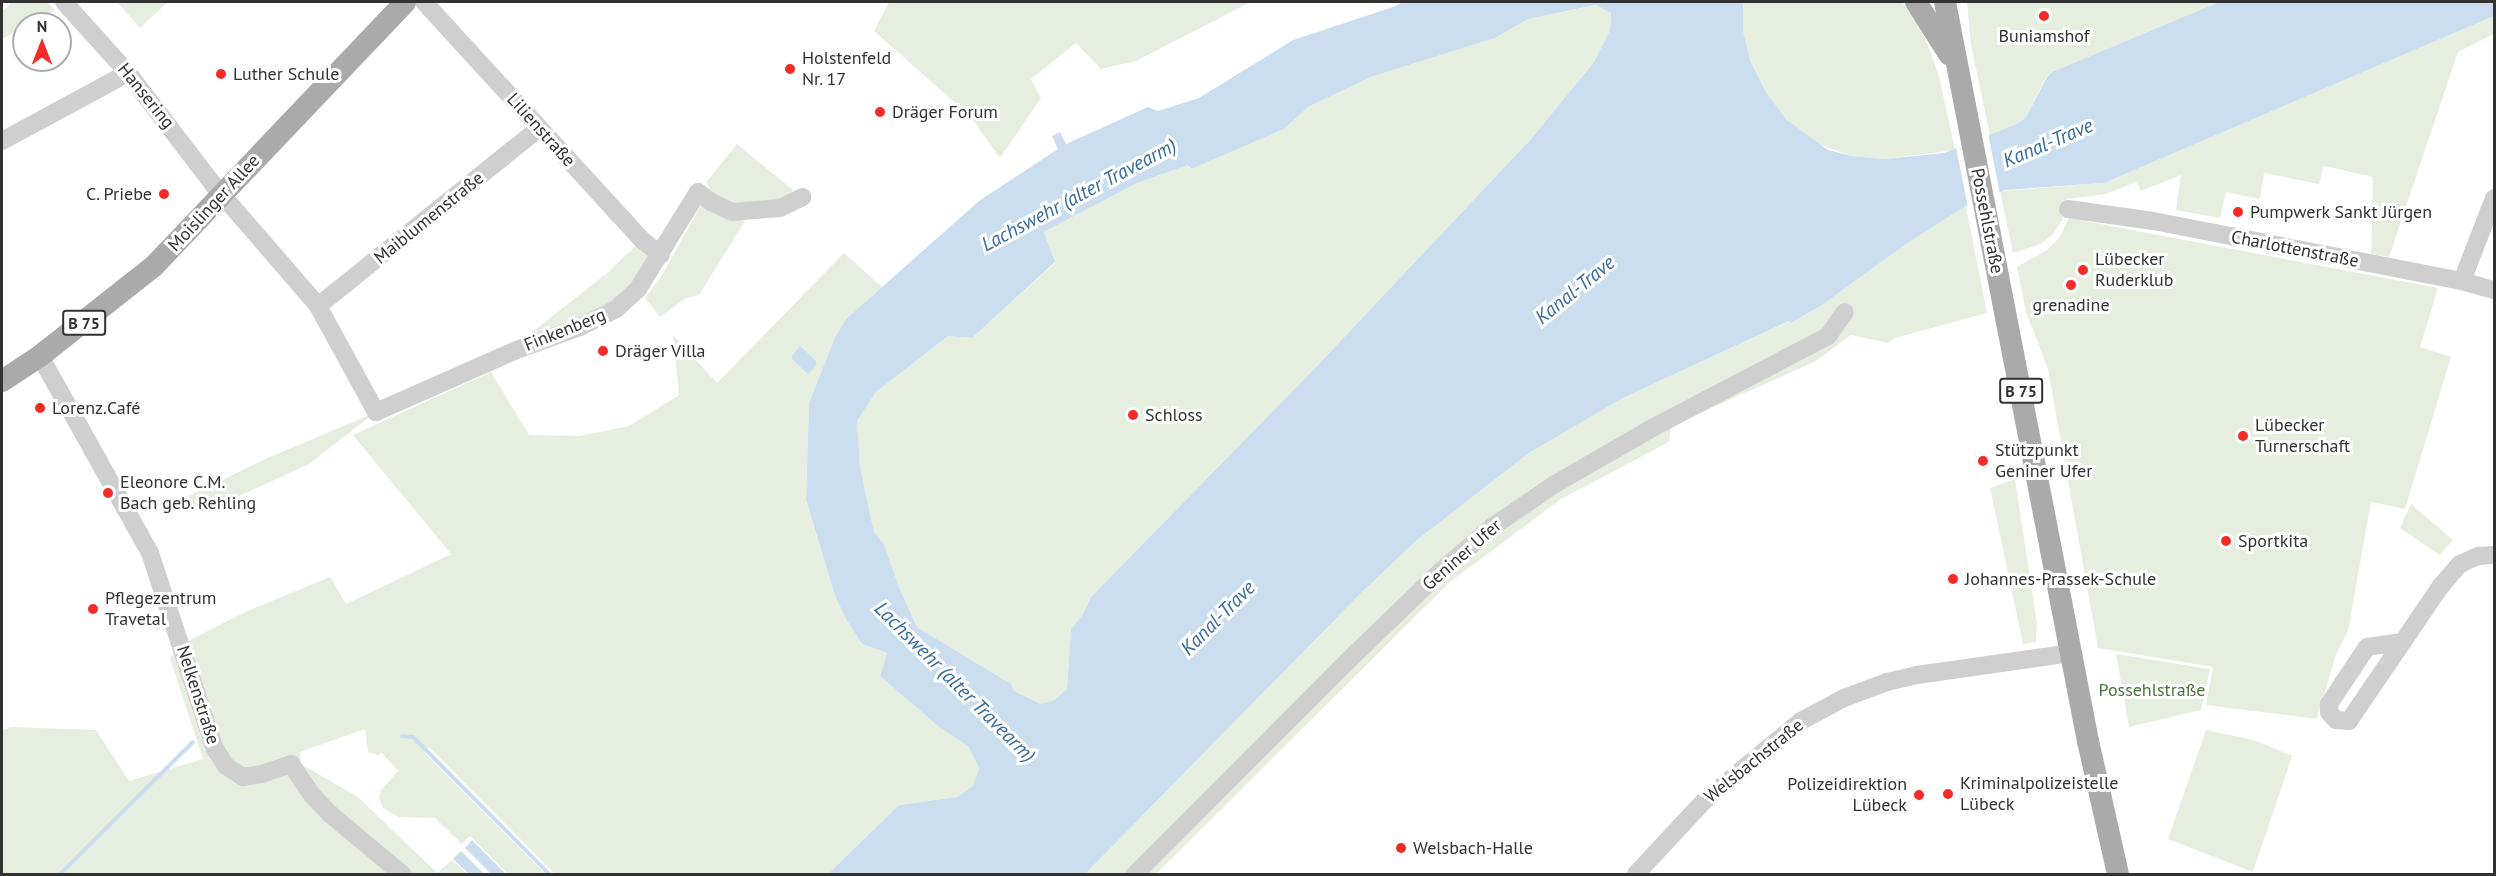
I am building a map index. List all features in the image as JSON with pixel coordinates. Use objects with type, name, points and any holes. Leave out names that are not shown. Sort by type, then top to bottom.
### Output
[{"type":"main road","name":"Moislinger Allee","points":[[2,381],[40,356],[154,266],[405,2]]},
{"type":"main road","name":"B 75","points":[[1916,2],[1940,37],[1959,74]]},
{"type":"main road","name":"B 75","points":[[1936,2],[1952,32]]},
{"type":"main road","name":"Possehlstraße","points":[[1945,2],[2072,653],[2117,871]]},
{"type":"street","name":"Hansering","points":[[64,2],[128,73],[222,195],[318,306],[376,412]]},
{"type":"street","name":"Lilienstraße","points":[[424,2],[642,240],[661,255]]},
{"type":"street","points":[[2,141],[128,73]]},
{"type":"street","name":"Maiblumenstraße","points":[[318,306],[539,128]]},
{"type":"street","name":"Finkenberg","points":[[376,412],[514,351],[580,327],[616,309],[638,290],[698,192],[711,202],[732,212],[780,208],[803,196]]},
{"type":"street","points":[[2462,281],[2494,198]]},
{"type":"street","name":"Charlottenstraße","points":[[2068,209],[2095,211],[2462,281],[2494,291]]},
{"type":"street","name":"Geniner Ufer","points":[[1135,874],[1356,652],[1441,571],[1492,527],[1555,484],[1634,438],[1828,336],[1845,312]]},
{"type":"street","name":"Nelkenstraße","points":[[40,356],[150,553],[215,750],[226,766],[243,777],[262,774],[291,764],[311,794],[330,814],[402,874]]},
{"type":"street","points":[[2402,642],[2367,646],[2329,704],[2329,712],[2336,720],[2349,721],[2440,587],[2460,564],[2478,556],[2494,555]]},
{"type":"street","name":"Welsbachstraße","points":[[1636,874],[1706,799],[1801,721],[1844,698],[1887,682],[1917,675],[2072,653]]},
{"type":"green space","points":[[12,2],[47,2],[55,10],[52,12],[12,12],[12,34],[2,39],[2,11]]},
{"type":"green space","points":[[117,2],[168,2],[140,28]]},
{"type":"green space","points":[[889,2],[1251,2],[1136,61],[1101,69],[1076,43],[1031,79],[1041,98],[1000,158],[970,116],[874,31]]},
{"type":"green space","points":[[1743,2],[1902,2],[1924,35],[1939,76],[1955,150],[1885,159],[1851,156],[1816,143],[1787,120],[1766,92],[1750,60],[1743,30]]},
{"type":"green space","points":[[1967,2],[2219,2],[2052,72],[2046,77],[2026,117],[2017,124],[1990,136],[1971,45]]},
{"type":"green space","points":[[1597,5],[1611,13],[1610,30],[1594,62],[1531,139],[1316,367],[1091,597],[1083,614],[1071,629],[1067,689],[1054,700],[1041,704],[1014,691],[1011,684],[917,627],[899,587],[884,544],[874,532],[860,467],[857,421],[876,392],[948,336],[972,338],[1055,263],[1044,232],[1137,183],[1188,165],[1190,169],[1284,129],[1308,107],[1371,77],[1495,38],[1528,19]]},
{"type":"green space","points":[[2494,16],[2494,34],[2458,52],[2389,257],[2371,254],[2373,177],[2324,166],[2319,184],[2264,173],[2260,199],[2226,192],[2220,218],[2176,210],[2181,175],[2141,191],[2136,182],[2106,194],[2067,199],[2062,220],[2053,234],[2041,244],[2013,253],[2000,191],[2104,183]]},
{"type":"green space","points":[[737,144],[793,190],[789,196],[759,205],[725,203],[709,190],[707,181]]},
{"type":"green space","points":[[701,205],[745,221],[699,295],[686,298],[660,317],[645,298],[661,277]]},
{"type":"green space","points":[[1966,206],[1987,313],[1895,338],[1888,343],[1851,335],[1816,361],[1671,426],[1669,442],[1561,499],[1450,582],[1156,874],[1085,874],[1362,592],[1417,540],[1529,453],[1623,398],[1790,321],[1791,323],[1822,305],[1906,244]]},
{"type":"green space","name":"Lübecker Turnerschaft","points":[[2069,218],[2438,288],[2420,347],[2451,357],[2405,509],[2371,502],[2348,631],[2336,655],[2317,719],[2206,705],[2213,667],[2098,648],[2048,369],[2026,312],[2017,267],[2047,250],[2059,238]]},
{"type":"green space","points":[[642,240],[656,251],[616,309],[521,341],[607,273]]},
{"type":"green space","points":[[844,253],[882,287],[846,319],[835,337],[809,403],[806,501],[835,596],[846,619],[862,644],[887,653],[880,676],[939,727],[968,746],[979,768],[974,786],[957,797],[899,805],[828,874],[555,874],[429,747],[424,752],[545,874],[508,874],[470,836],[462,844],[435,818],[398,817],[383,808],[379,798],[381,790],[398,771],[382,753],[378,755],[368,752],[365,729],[300,752],[301,764],[358,797],[437,873],[452,860],[467,874],[2,874],[2,731],[11,727],[96,730],[129,781],[203,759],[170,658],[186,642],[247,611],[330,577],[346,604],[451,554],[353,435],[491,372],[529,435],[579,436],[629,426],[679,395],[673,335],[717,383]]},
{"type":"green space","points":[[376,412],[309,464],[226,502],[189,512],[185,498],[263,460]]},
{"type":"green space","points":[[2015,479],[2037,624],[2036,642],[2023,644],[1990,488]]},
{"type":"green space","points":[[2411,504],[2453,540],[2440,555],[2400,528]]},
{"type":"green space","name":"Possehlstraße","points":[[2116,654],[2210,669],[2201,710],[2129,727]]},
{"type":"green space","points":[[2206,730],[2254,740],[2292,756],[2253,872],[2168,839]]},
{"type":"water","points":[[1403,2],[1743,2],[1743,30],[1750,60],[1766,92],[1787,120],[1828,150],[1851,156],[1885,159],[1944,153],[2017,124],[2026,117],[2047,77],[2052,72],[2219,2],[2494,2],[2494,16],[2104,183],[2005,190],[1966,206],[1906,244],[1822,305],[1791,323],[1789,321],[1623,398],[1529,453],[1417,540],[1362,592],[1085,874],[828,874],[899,805],[957,797],[973,786],[979,768],[968,746],[939,727],[880,676],[887,653],[862,644],[846,619],[835,596],[806,500],[809,403],[835,337],[846,319],[979,201],[1058,149],[1052,136],[1060,132],[1066,144],[1148,107],[1158,111],[1199,98],[1293,40]],"holes":[[[1596,5],[1611,13],[1610,30],[1594,62],[1531,139],[1316,367],[1091,597],[1083,614],[1071,629],[1067,689],[1054,700],[1041,704],[1014,691],[1011,684],[917,627],[899,587],[884,544],[874,532],[860,467],[857,421],[876,392],[948,336],[972,338],[1055,262],[1044,232],[1137,183],[1188,165],[1191,169],[1284,129],[1308,107],[1371,77],[1495,38],[1528,19]]]},
{"type":"water","points":[[800,346],[816,361],[816,366],[808,374],[792,359]]},
{"type":"water","points":[[472,840],[506,874],[491,874],[465,848]]},
{"type":"water","points":[[461,851],[484,874],[469,874],[453,859]]},
{"type":"pier","points":[[1988,133],[2000,194],[1968,208],[1956,147]]},
{"type":"waterway","points":[[402,736],[413,737],[549,874]]},
{"type":"waterway","points":[[60,874],[193,742]]},
{"type":"place","name":"Buniamshof","points":[[2044,16]]},
{"type":"place","name":"Holstenfeld Nr. 17","points":[[790,69]]},
{"type":"place","name":"Luther Schule","points":[[221,74]]},
{"type":"place","name":"Dräger Forum","points":[[880,112]]},
{"type":"place","name":"C. Priebe","points":[[164,194]]},
{"type":"place","name":"Pumpwerk Sankt Jürgen","points":[[2238,212]]},
{"type":"place","name":"Lübecker Ruderklub","points":[[2083,270]]},
{"type":"place","name":"grenadine","points":[[2071,285]]},
{"type":"place","name":"Dräger Villa","points":[[603,351]]},
{"type":"place","name":"Lorenz.Café","points":[[40,408]]},
{"type":"place","name":"Schloss","points":[[1133,415]]},
{"type":"place","name":"Lübecker Turnerschaft","points":[[2243,436]]},
{"type":"place","name":"Stützpunkt Geniner Ufer","points":[[1983,461]]},
{"type":"place","name":"Eleonore C.M. Bach geb. Rehling","points":[[108,493]]},
{"type":"place","name":"Sportkita","points":[[2226,541]]},
{"type":"place","name":"Johannes-Prassek-Schule","points":[[1953,579]]},
{"type":"place","name":"Pflegezentrum Travetal","points":[[93,609]]},
{"type":"place","name":"Kriminalpolizeistelle Lübeck","points":[[1948,794]]},
{"type":"place","name":"Polizeidirektion Lübeck","points":[[1919,795]]},
{"type":"place","name":"Welsbach-Halle","points":[[1401,848]]},
{"type":"water label","name":"Kanal-Trave","points":[[2048,143]]},
{"type":"water label","name":"Lachswehr (alter Travearm)","points":[[1079,195]]},
{"type":"water label","name":"Kanal-Trave","points":[[1575,290]]},
{"type":"water label","name":"Kanal-Trave","points":[[1218,618]]},
{"type":"water label","name":"Lachswehr (alter Travearm)","points":[[955,682]]}]
